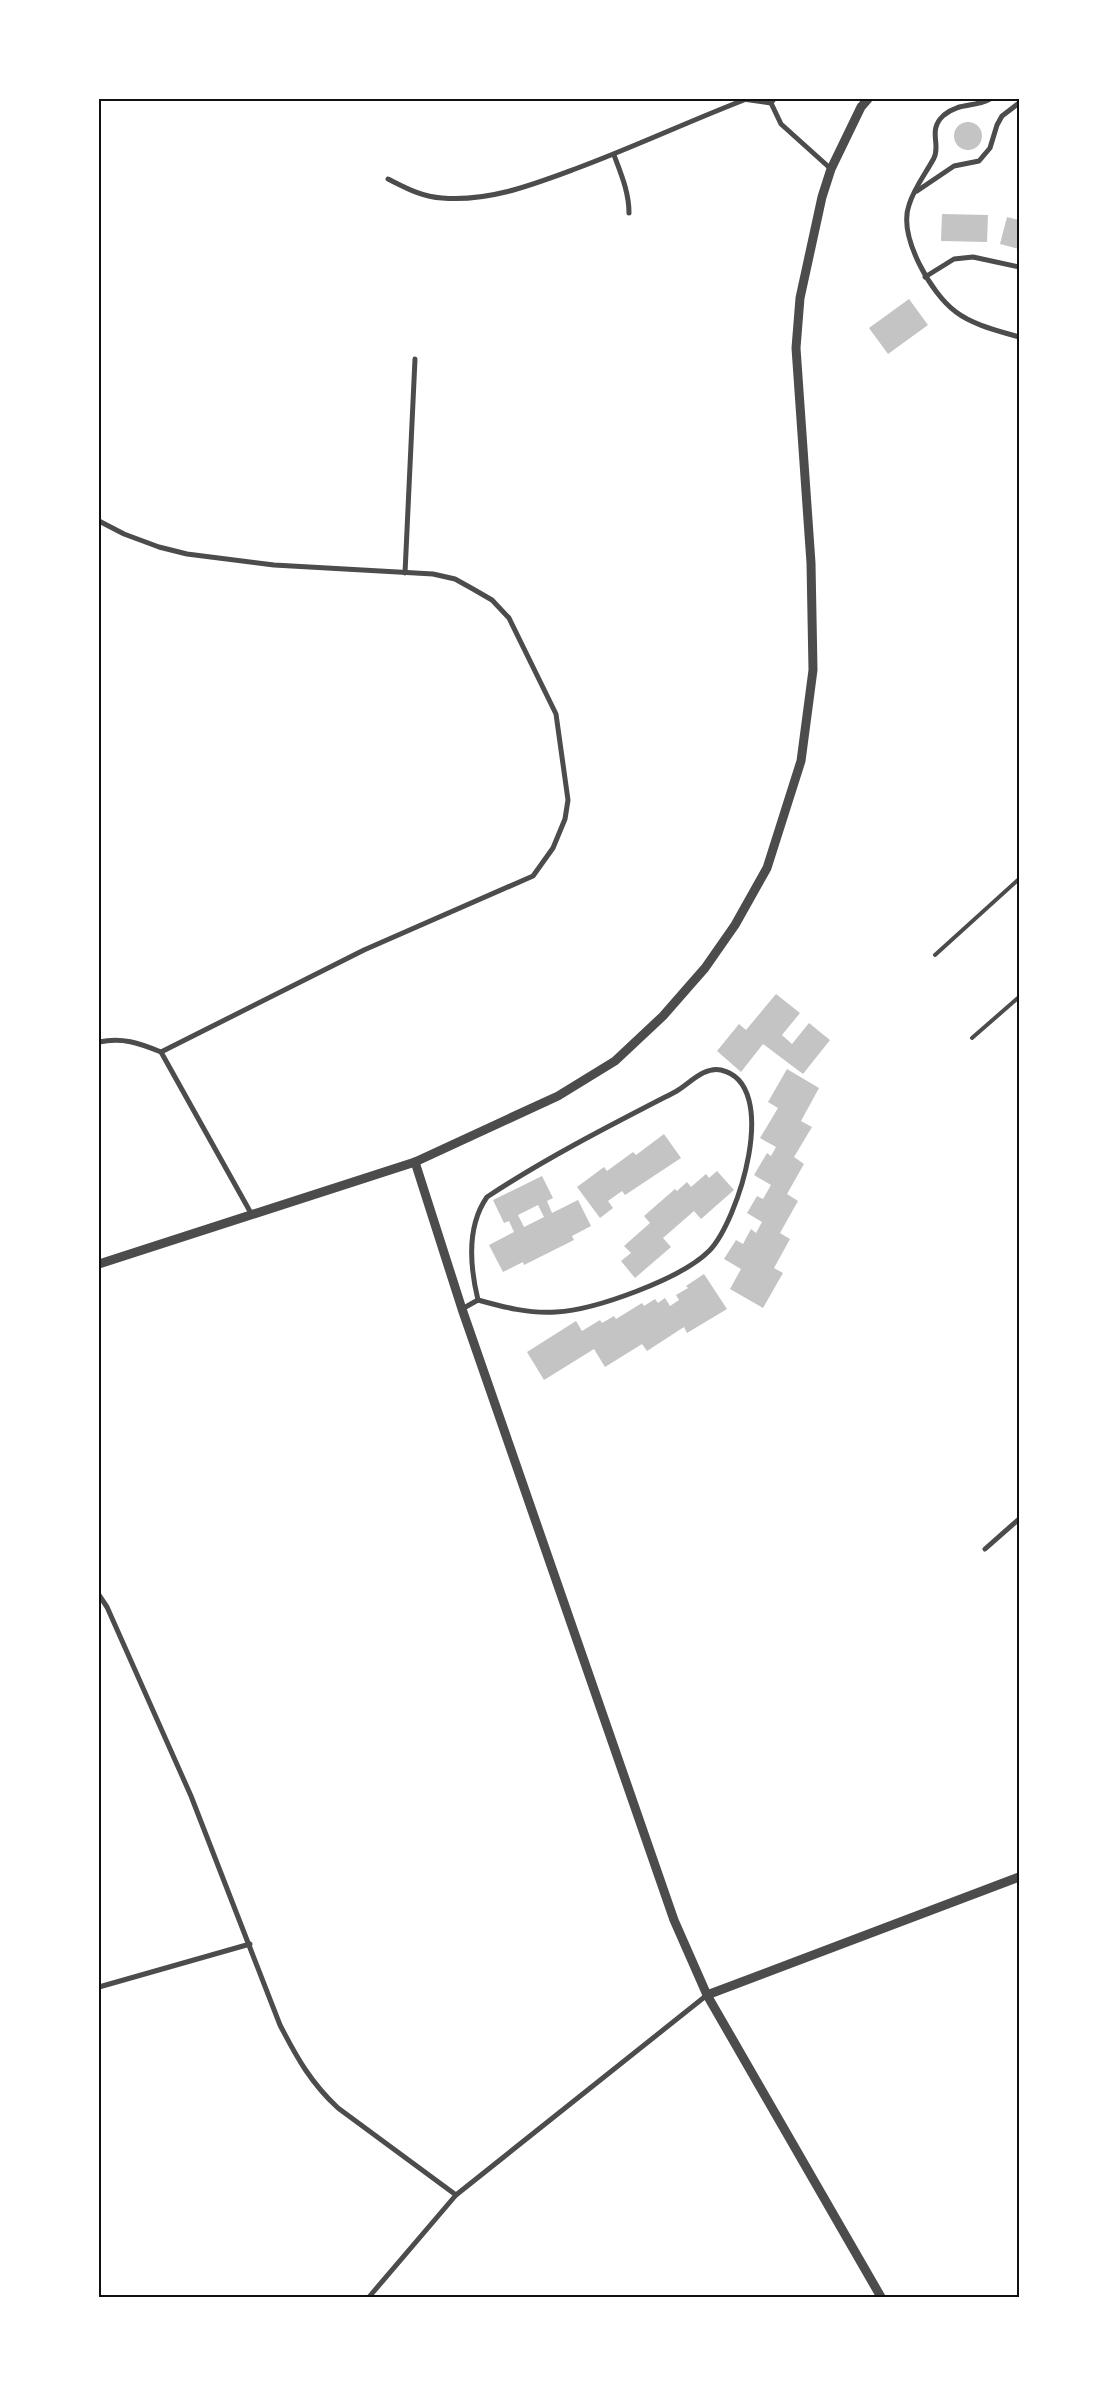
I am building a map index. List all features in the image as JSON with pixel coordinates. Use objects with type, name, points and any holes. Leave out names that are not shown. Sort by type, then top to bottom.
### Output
[{"type":"street","points":[[388,179],[412,192],[441,198],[481,198],[550,179],[614,155],[744,99],[772,101],[781,124],[831,169]]},
{"type":"street","points":[[99,1264],[415,1162],[558,1096],[615,1061],[663,1016],[706,968],[735,925],[767,868],[786,815],[801,760],[813,670],[811,563],[796,348],[800,298],[822,197],[831,169],[862,107],[868,99]]},
{"type":"street","points":[[990,99],[976,104],[957,106],[942,117],[935,131],[936,155],[908,206],[908,228],[915,256],[926,276],[955,312],[970,320],[1019,337]]},
{"type":"street","points":[[915,192],[954,166],[979,160],[990,148],[997,125],[1002,116],[1019,102]]},
{"type":"street","points":[[614,155],[629,200],[628,213]]},
{"type":"street","points":[[926,276],[954,258],[973,257],[1019,267]]},
{"type":"street","points":[[405,573],[415,359]]},
{"type":"street","points":[[99,521],[124,534],[187,554],[274,565],[433,574],[455,579],[492,600],[509,618],[556,714],[568,800],[565,819],[553,848],[533,876],[364,950],[161,1052]]},
{"type":"street","points":[[99,1042],[112,1039],[129,1040],[161,1052],[252,1216]]},
{"type":"street","points":[[462,1308],[478,1300],[521,1310],[556,1312],[600,1304],[671,1276],[693,1264],[710,1250],[729,1219],[747,1167],[751,1138],[751,1110],[747,1091],[738,1081],[721,1070],[705,1072],[684,1088],[632,1114],[487,1198],[479,1209],[474,1224],[472,1276],[478,1300]]},
{"type":"street","points":[[415,1162],[462,1308],[674,1920],[707,1995],[882,2297]]},
{"type":"street","points":[[985,1549],[1019,1519]]},
{"type":"street","points":[[99,1595],[107,1607],[191,1796],[280,2025],[298,2062],[321,2092],[364,2128],[456,2195]]},
{"type":"street","points":[[370,2297],[456,2195],[707,1995],[1019,1877]]},
{"type":"street","points":[[99,1987],[250,1944]]},
{"type":"lane","points":[[935,955],[1019,878]]},
{"type":"lane","points":[[972,1038],[1019,997]]},
{"type":"building","points":[[968,122],[978,126],[982,136],[978,146],[968,150],[958,146],[954,136],[958,126]]},
{"type":"building","points":[[942,214],[988,215],[987,242],[941,241]]},
{"type":"building","points":[[1007,217],[1019,220],[1019,249],[1000,244]]},
{"type":"building","points":[[909,299],[928,325],[888,354],[869,328]]},
{"type":"building","points":[[776,994],[800,1013],[782,1035],[792,1044],[809,1023],[830,1040],[803,1074],[763,1044],[741,1072],[717,1051],[739,1024],[746,1030]]},
{"type":"building","points":[[787,1069],[819,1088],[801,1121],[812,1127],[794,1157],[804,1164],[787,1194],[798,1201],[780,1233],[790,1239],[774,1268],[783,1273],[763,1308],[730,1289],[741,1269],[724,1259],[736,1240],[743,1244],[751,1229],[756,1233],[762,1222],[747,1213],[757,1196],[763,1199],[771,1185],[754,1175],[767,1153],[771,1156],[776,1147],[760,1138],[778,1108],[768,1102]]},
{"type":"building","points":[[664,1134],[681,1158],[625,1195],[622,1191],[608,1201],[613,1208],[600,1218],[577,1187],[604,1167],[607,1171],[633,1152],[636,1155]]},
{"type":"building","points":[[717,1171],[734,1190],[701,1219],[694,1211],[663,1238],[671,1247],[635,1278],[621,1261],[631,1253],[624,1246],[650,1223],[644,1216],[675,1189],[677,1191],[687,1182],[691,1187],[706,1174],[709,1178]]},
{"type":"building","points":[[542,1176],[553,1198],[547,1201],[552,1213],[578,1200],[591,1226],[572,1236],[574,1240],[524,1265],[523,1262],[503,1272],[489,1245],[514,1232],[509,1221],[504,1223],[493,1200]],"holes":[[[538,1205],[544,1217],[524,1227],[518,1215]]]},
{"type":"building","points":[[704,1274],[727,1309],[687,1333],[684,1327],[647,1351],[642,1344],[605,1367],[594,1349],[544,1380],[527,1352],[576,1321],[582,1331],[600,1320],[602,1323],[614,1316],[616,1319],[642,1303],[644,1306],[655,1299],[658,1303],[665,1298],[670,1306],[679,1300],[676,1295],[688,1288],[686,1286]]}]
